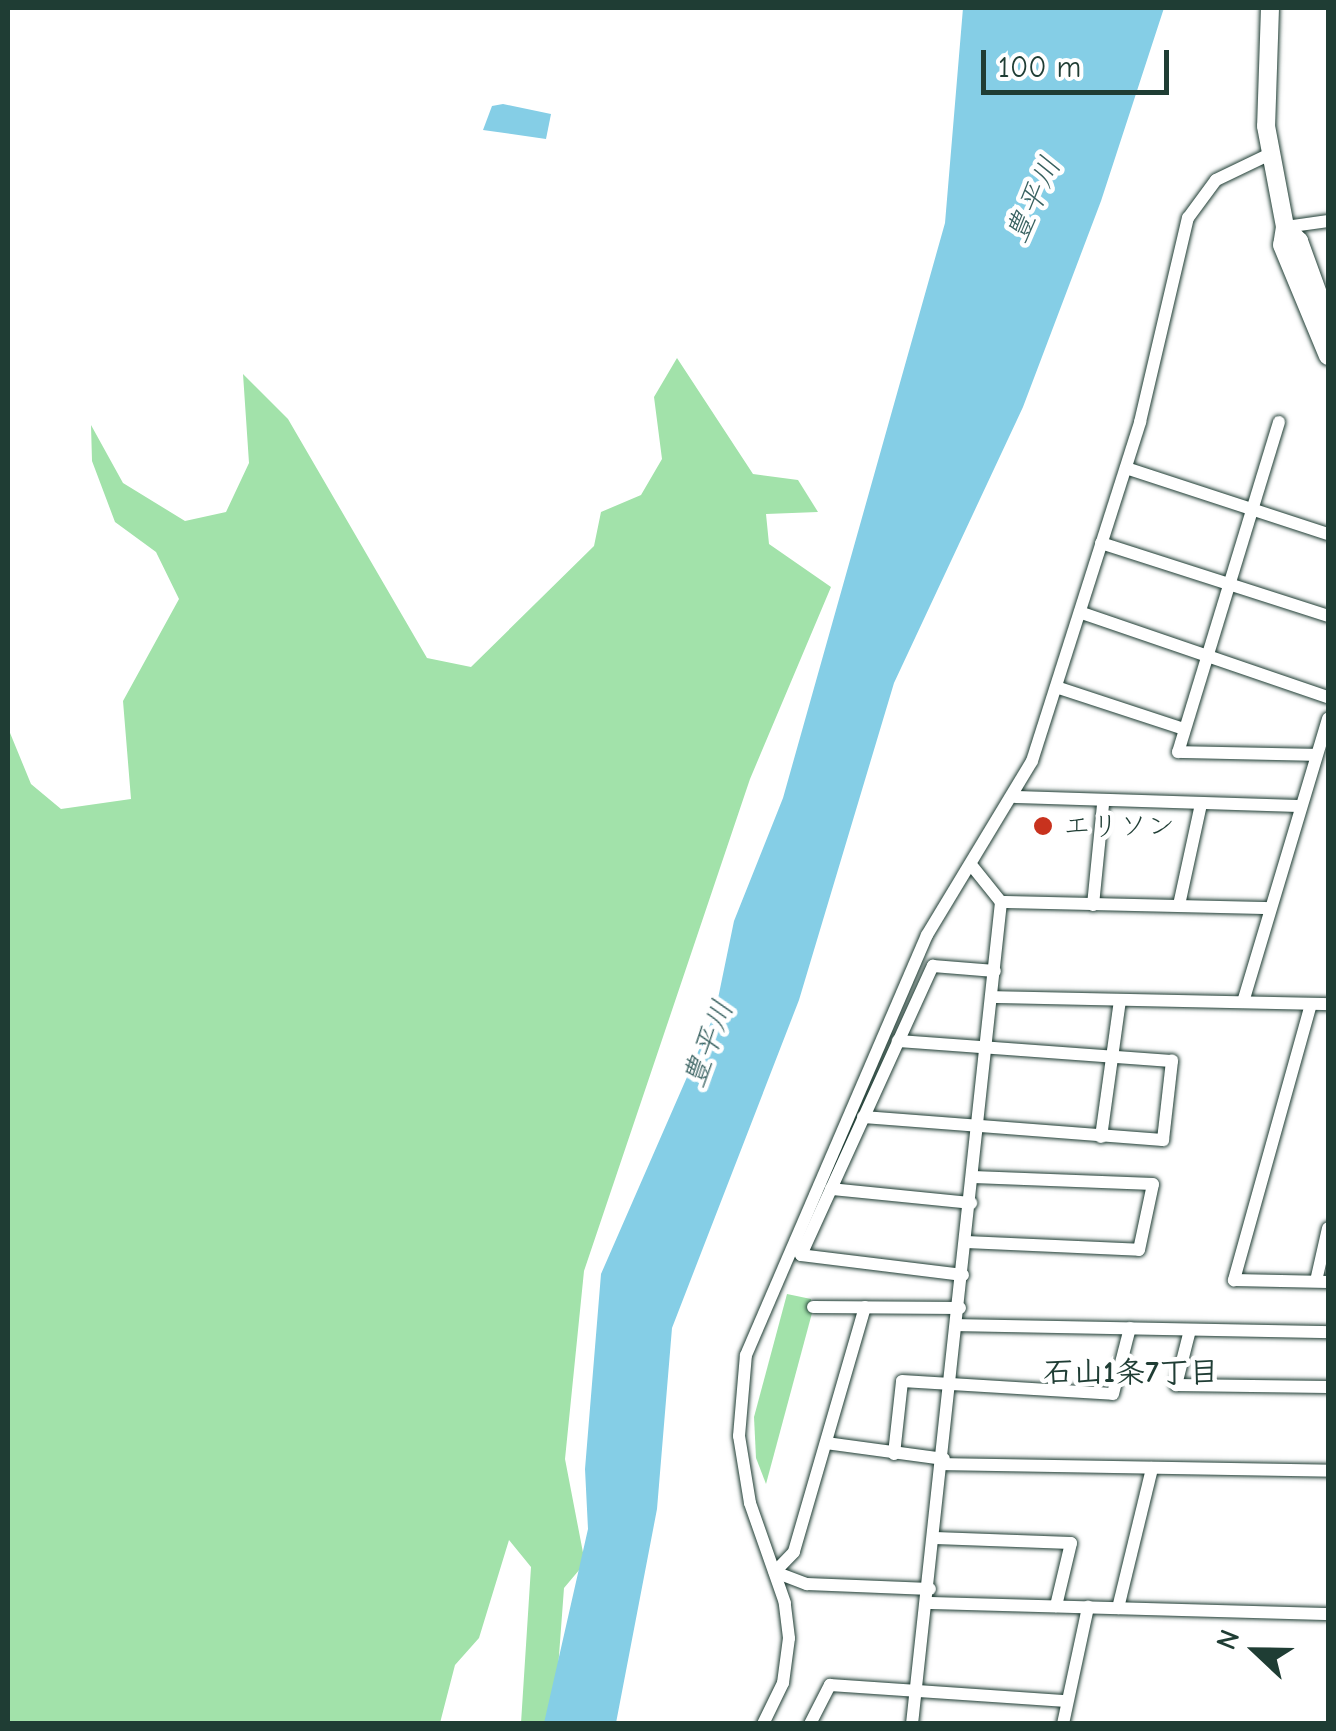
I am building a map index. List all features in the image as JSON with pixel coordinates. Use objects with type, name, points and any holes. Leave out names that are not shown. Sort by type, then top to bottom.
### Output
[{"type":"highway","points":[[1270,8],[1270,154],[1286,227],[1282,245],[1328,356]]},
{"type":"highway","points":[[1286,227],[1298,241],[1328,320]]},
{"type":"street","points":[[764,1724],[788,1662],[785,1603],[750,1503],[739,1436],[746,1355],[927,935],[1015,797],[1082,613],[1126,468],[1188,218],[1216,180],[1270,154]]},
{"type":"street","points":[[1286,227],[1328,220]]},
{"type":"street","points":[[1279,422],[1178,752],[1316,755]]},
{"type":"street","points":[[1126,468],[1328,534]]},
{"type":"street","points":[[1102,544],[1328,616]]},
{"type":"street","points":[[1082,613],[1328,697]]},
{"type":"street","points":[[1056,688],[1184,729]]},
{"type":"street","points":[[1243,1002],[1268,908],[1328,718]]},
{"type":"street","points":[[1015,797],[1104,804],[1300,806]]},
{"type":"street","points":[[1093,906],[1104,804]]},
{"type":"street","points":[[1179,906],[1202,804]]},
{"type":"street","points":[[912,1724],[936,1538],[1001,902],[973,867]]},
{"type":"street","points":[[1001,902],[1268,908]]},
{"type":"street","points":[[963,1275],[801,1255],[933,966],[995,971]]},
{"type":"street","points":[[992,997],[1328,1004]]},
{"type":"street","points":[[1101,1137],[1120,1000]]},
{"type":"street","points":[[1311,1004],[1234,1280],[1322,1282],[1328,1228]]},
{"type":"street","points":[[864,1118],[978,1130],[1163,1140],[1172,1061],[986,1052],[898,1041]]},
{"type":"street","points":[[966,1242],[1139,1250],[1153,1184],[973,1177]]},
{"type":"street","points":[[831,1189],[970,1202]]},
{"type":"street","points":[[813,1307],[960,1308]]},
{"type":"street","points":[[775,1572],[794,1552],[865,1307]]},
{"type":"street","points":[[958,1325],[1328,1332]]},
{"type":"street","points":[[894,1454],[902,1381],[1113,1394],[1130,1328]]},
{"type":"street","points":[[1190,1330],[1176,1384],[1328,1387]]},
{"type":"street","points":[[826,1443],[943,1462],[1328,1471]]},
{"type":"street","points":[[1118,1608],[1152,1468]]},
{"type":"street","points":[[936,1538],[1071,1543],[1056,1606]]},
{"type":"street","points":[[775,1572],[807,1584],[1056,1606],[1328,1614]]},
{"type":"street","points":[[1062,1724],[1088,1607]]},
{"type":"street","points":[[810,1724],[830,1685],[916,1694],[1066,1701]]},
{"type":"green space","points":[[677,358],[753,474],[798,480],[818,512],[766,514],[769,544],[831,587],[750,779],[584,1271],[565,1459],[585,1563],[564,1588],[554,1723],[521,1723],[531,1567],[509,1540],[479,1638],[455,1665],[440,1723],[8,1723],[8,728],[31,784],[61,809],[131,799],[123,701],[179,599],[156,552],[115,522],[92,461],[91,425],[123,483],[185,521],[226,512],[249,463],[243,374],[288,419],[427,658],[471,667],[594,546],[601,512],[641,495],[662,459],[654,397]]},
{"type":"green space","points":[[787,1294],[811,1299],[812,1313],[766,1484],[756,1458],[754,1417]]},
{"type":"water","name":"豊平川","points":[[963,8],[1164,8],[1101,201],[1023,407],[894,683],[799,1000],[672,1328],[657,1509],[616,1723],[544,1723],[588,1529],[585,1469],[601,1274],[715,1013],[734,921],[783,798],[945,223]]},
{"type":"water","points":[[503,104],[551,114],[546,139],[483,130],[492,106]]},
{"type":"place","name":"エリソン","points":[[1043,826]]},
{"type":"district","name":"石山1条7丁目","points":[[1131,1373]]}]
